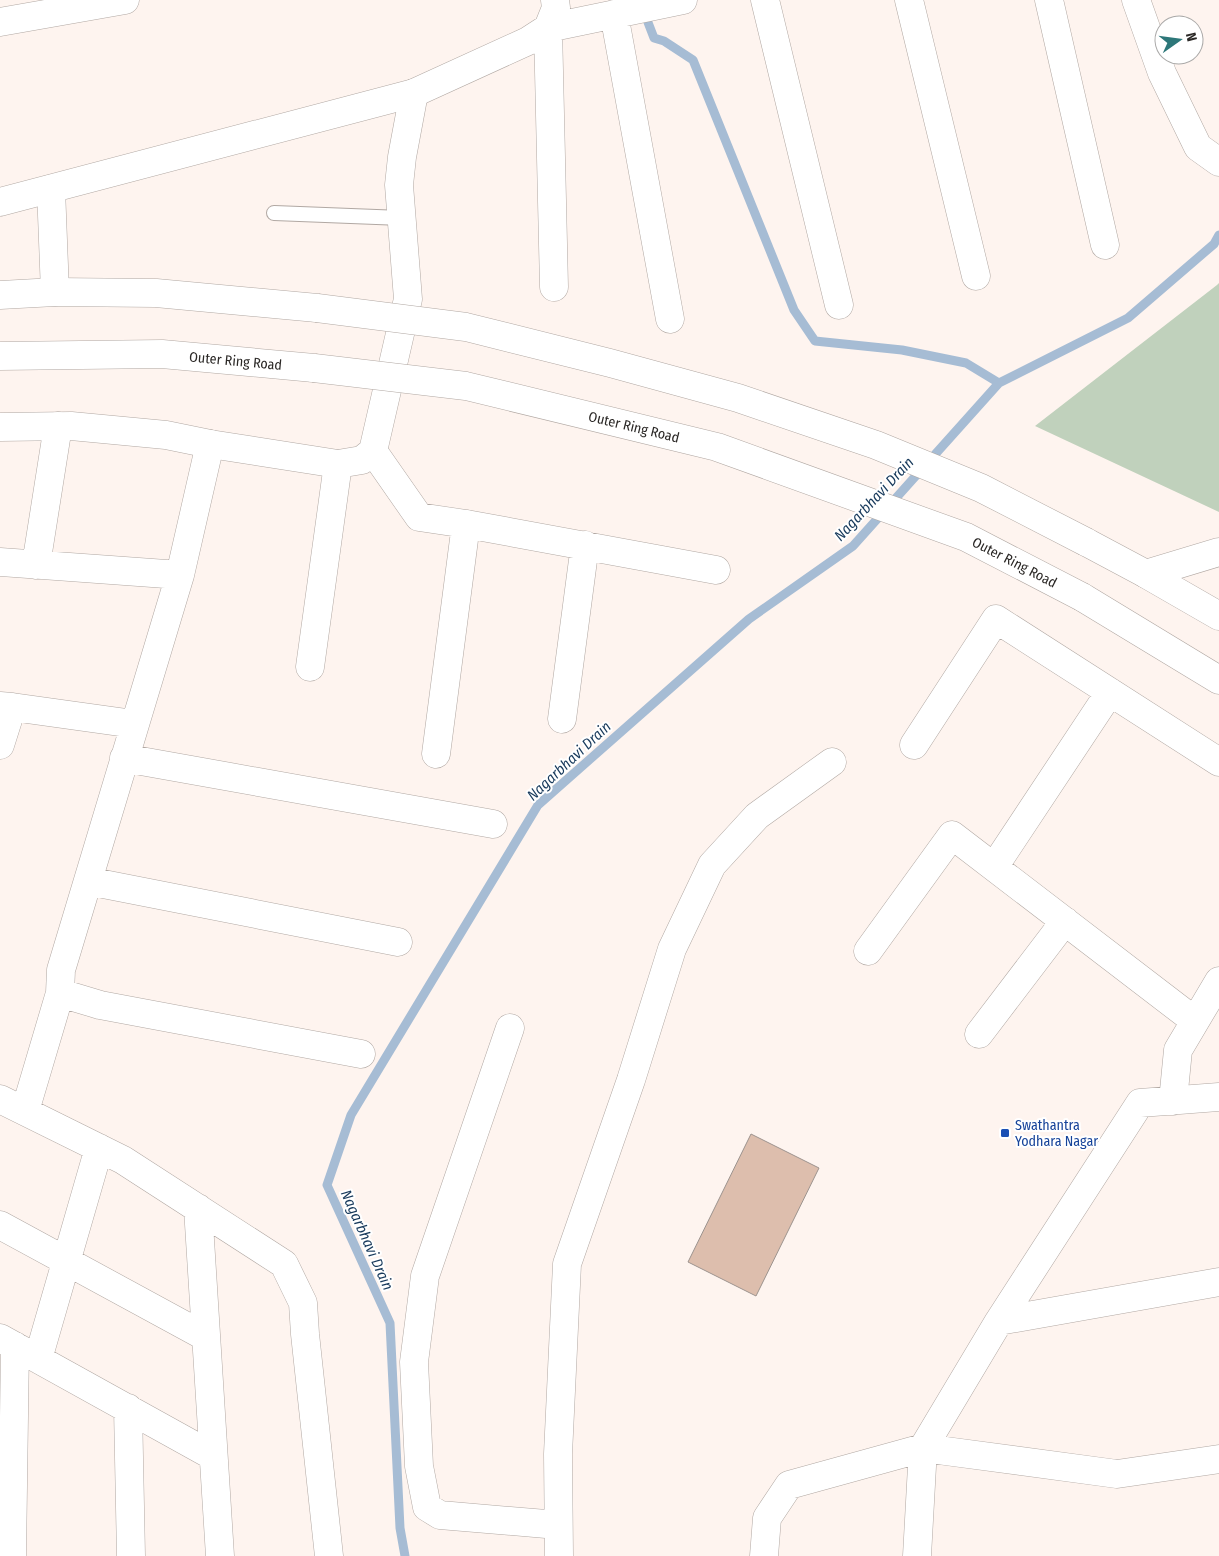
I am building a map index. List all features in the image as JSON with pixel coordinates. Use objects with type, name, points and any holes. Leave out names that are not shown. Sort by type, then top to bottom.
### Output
[{"type":"main road","points":[[0,22],[125,0]]},
{"type":"main road","points":[[554,287],[548,28],[556,8],[555,0]]},
{"type":"main road","points":[[765,0],[839,305]]},
{"type":"main road","points":[[908,0],[976,276]]},
{"type":"main road","points":[[1048,0],[1105,245]]},
{"type":"main road","points":[[1136,0],[1162,73],[1198,147],[1219,162]]},
{"type":"main road","points":[[0,202],[414,93],[528,41],[548,28],[677,1]]},
{"type":"main road","points":[[617,13],[670,319]]},
{"type":"main road","points":[[0,427],[71,426],[166,435],[210,444],[338,464],[362,460],[373,451],[408,299],[399,185],[402,157],[414,93]]},
{"type":"main road","points":[[51,189],[54,292]]},
{"type":"main road","points":[[0,295],[54,292],[156,293],[316,308],[466,327],[610,363],[738,398],[876,445],[981,488],[1146,574],[1219,616]]},
{"type":"main road","name":"Outer Ring Road","points":[[0,356],[162,354],[314,368],[466,386],[717,447],[966,537],[1082,597],[1219,680]]},
{"type":"main road","points":[[36,565],[58,426]]},
{"type":"main road","points":[[25,1112],[60,993],[60,970],[180,575],[210,444]]},
{"type":"main road","points":[[373,451],[419,517],[585,545],[716,570]]},
{"type":"main road","points":[[310,667],[338,464]]},
{"type":"main road","points":[[436,754],[466,524]]},
{"type":"main road","points":[[562,719],[585,545]]},
{"type":"main road","points":[[1146,574],[1219,552]]},
{"type":"main road","points":[[0,562],[180,575]]},
{"type":"main road","points":[[914,745],[996,619],[1219,762]]},
{"type":"main road","points":[[994,867],[1110,692]]},
{"type":"main road","points":[[0,744],[6,707],[134,724]]},
{"type":"main road","points":[[124,758],[493,824]]},
{"type":"main road","points":[[558,1556],[558,1454],[567,1264],[630,1080],[672,949],[712,865],[758,816],[832,762]]},
{"type":"main road","points":[[868,951],[952,835],[1195,1022]]},
{"type":"main road","points":[[88,881],[398,942]]},
{"type":"main road","points":[[979,1034],[1065,921]]},
{"type":"main road","points":[[1172,1100],[1178,1050],[1219,981]]},
{"type":"main road","points":[[60,993],[100,1005],[361,1054]]},
{"type":"main road","points":[[510,1028],[425,1276],[414,1362],[419,1466],[427,1507],[440,1515],[558,1525]]},
{"type":"main road","points":[[917,1556],[923,1448],[999,1321],[1140,1103],[1219,1097]]},
{"type":"main road","points":[[0,1099],[123,1160],[284,1264],[303,1303],[329,1556]]},
{"type":"main road","points":[[8,1554],[18,1348],[67,1261],[99,1148]]},
{"type":"main road","points":[[198,1208],[220,1556]]},
{"type":"main road","points":[[0,1225],[206,1337]]},
{"type":"main road","points":[[999,1321],[1219,1282]]},
{"type":"main road","points":[[18,1348],[213,1456]]},
{"type":"main road","points":[[128,1408],[131,1556]]},
{"type":"main road","points":[[764,1556],[767,1518],[789,1484],[923,1448],[1117,1474],[1219,1459]]},
{"type":"lane","points":[[274,213],[402,218]]},
{"type":"green space","points":[[1219,283],[1219,512],[1035,426],[1217,285]]},
{"type":"building","points":[[751,1134],[819,1168],[756,1296],[688,1262]]},
{"type":"waterway","points":[[644,12],[654,38],[664,41],[693,60],[794,310],[815,341],[902,350],[966,363],[999,383]]},
{"type":"waterway","name":"Nagarbhavi Drain","points":[[405,1556],[400,1528],[390,1323],[327,1185],[351,1115],[538,805],[749,619],[853,546],[999,383],[1128,318],[1214,244],[1219,235]]},
{"type":"place","name":"Swathantra Yodhara Nagar","points":[[1005,1133]]}]
